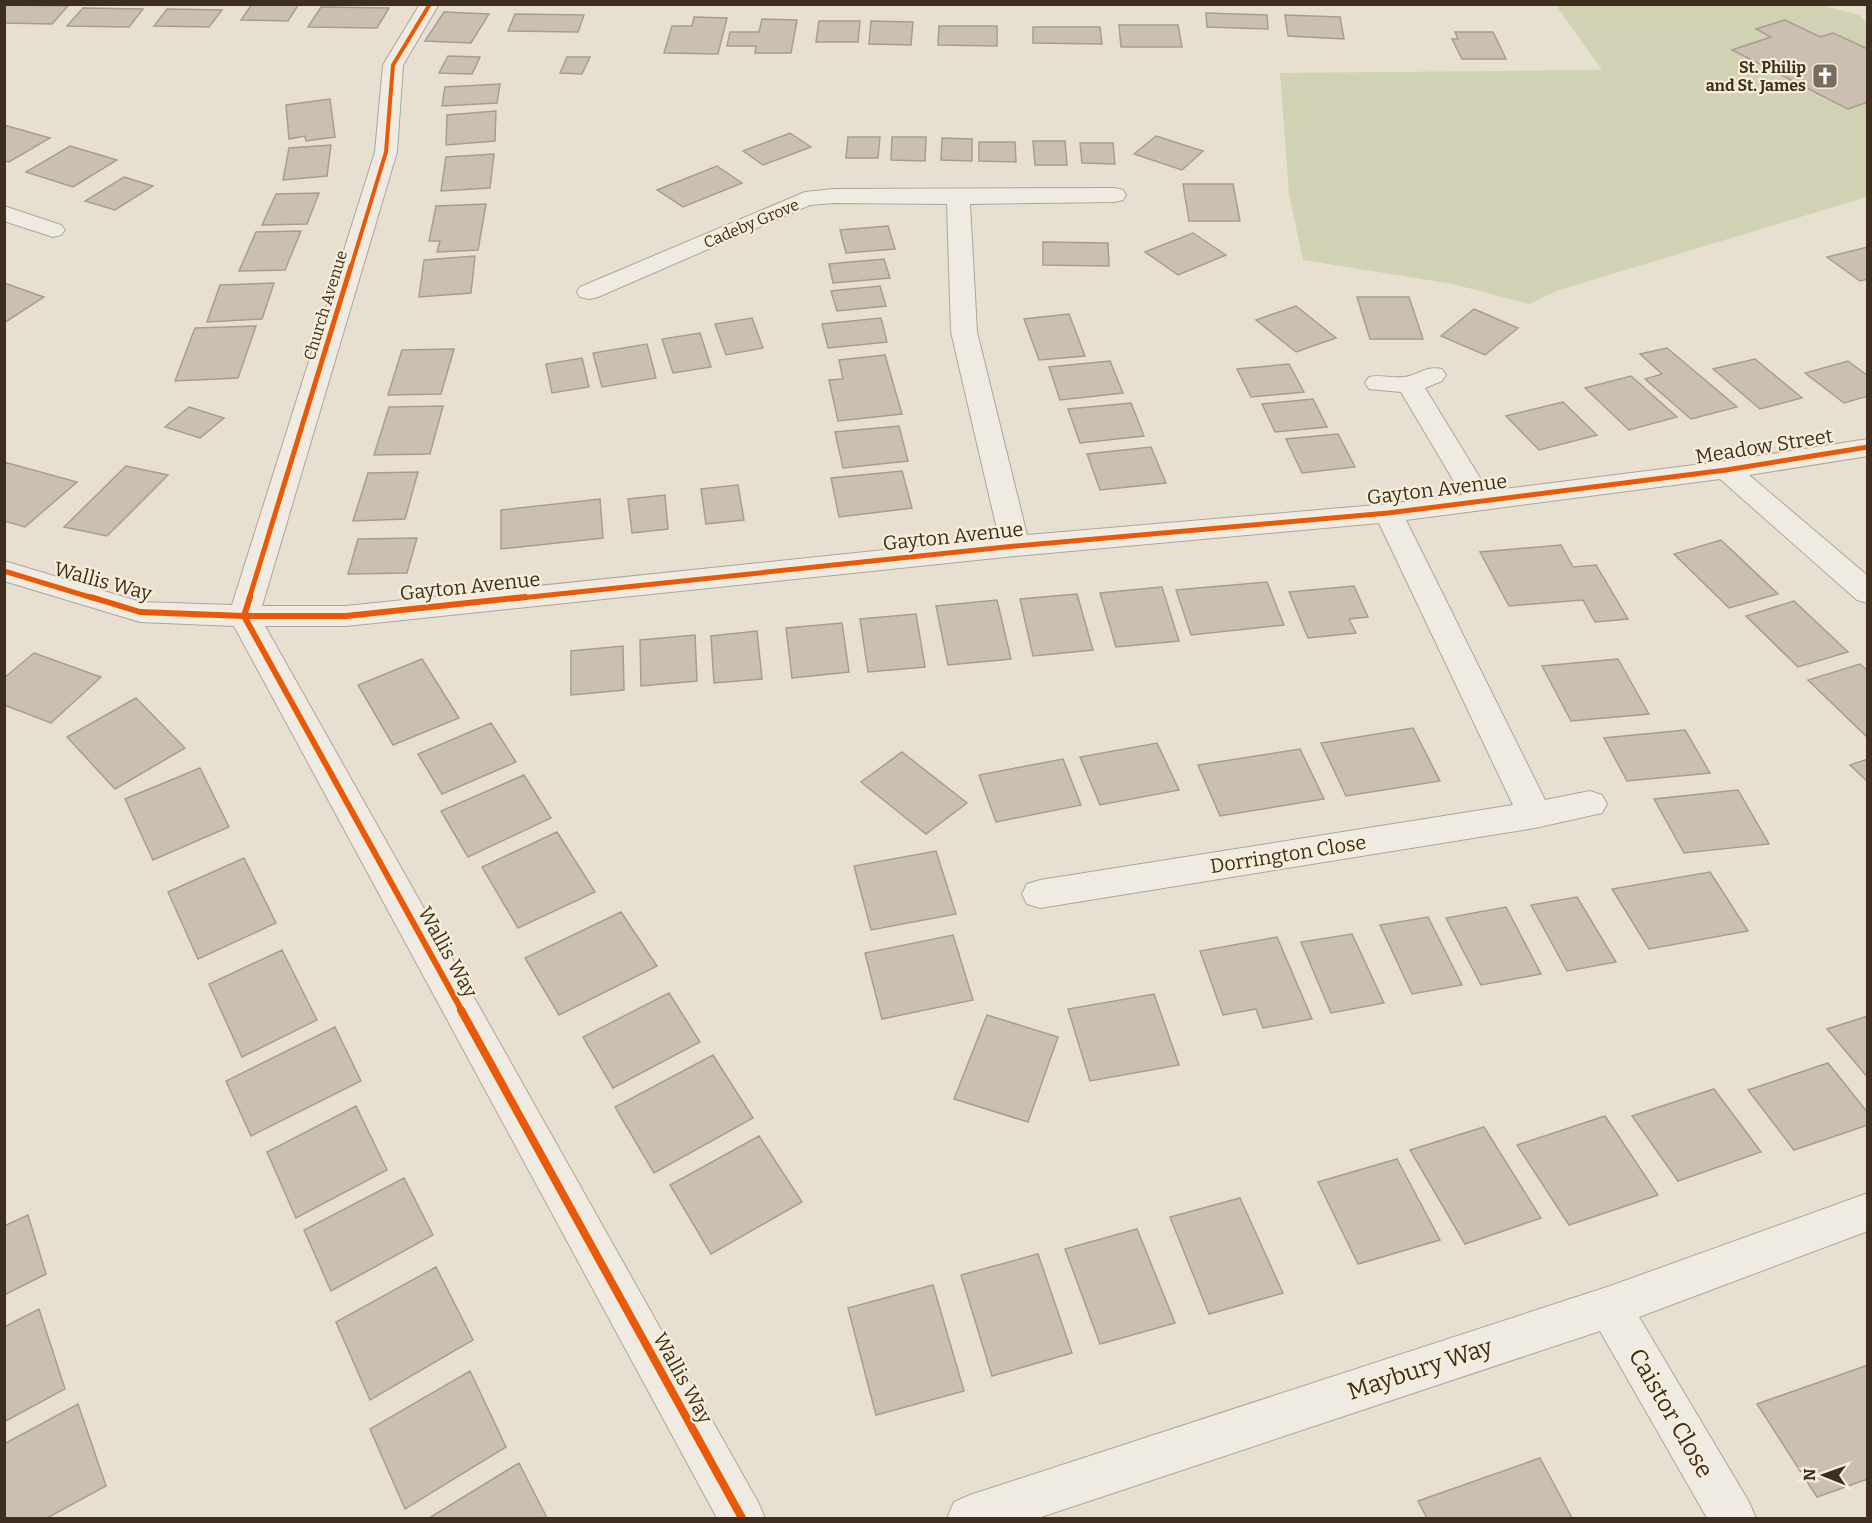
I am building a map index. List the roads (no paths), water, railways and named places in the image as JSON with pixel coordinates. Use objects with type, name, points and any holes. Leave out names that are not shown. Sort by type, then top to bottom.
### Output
[{"type":"street","name":"Church Avenue","points":[[243,616],[386,152],[393,65],[430,4]]},
{"type":"street","name":"Cadeby Grove","points":[[590,292],[805,199],[834,195],[958,197],[1116,194]]},
{"type":"street","points":[[958,197],[964,332],[1015,546]]},
{"type":"street","points":[[4,213],[52,230]]},
{"type":"street","points":[[1378,383],[1421,380],[1480,501]]},
{"type":"street","name":"Meadow Street","points":[[1666,476],[1726,470],[1868,447]]},
{"type":"street","points":[[1726,470],[1868,593]]},
{"type":"street","name":"Gayton Avenue","points":[[243,616],[346,616],[1015,546],[1388,513],[1666,476]]},
{"type":"street","points":[[1388,513],[1535,814]]},
{"type":"street","name":"Wallis Way","points":[[4,571],[140,612],[243,616],[742,1518]]},
{"type":"street","name":"Dorrington Close","points":[[1040,894],[1590,804]]},
{"type":"street","name":"Maybury Way","points":[[970,1518],[1610,1306],[1868,1212]]},
{"type":"street","name":"Caistor Close","points":[[1610,1306],[1733,1518]]},
{"type":"place","name":"St. Philip and St. James","points":[[1825,76]]}]
